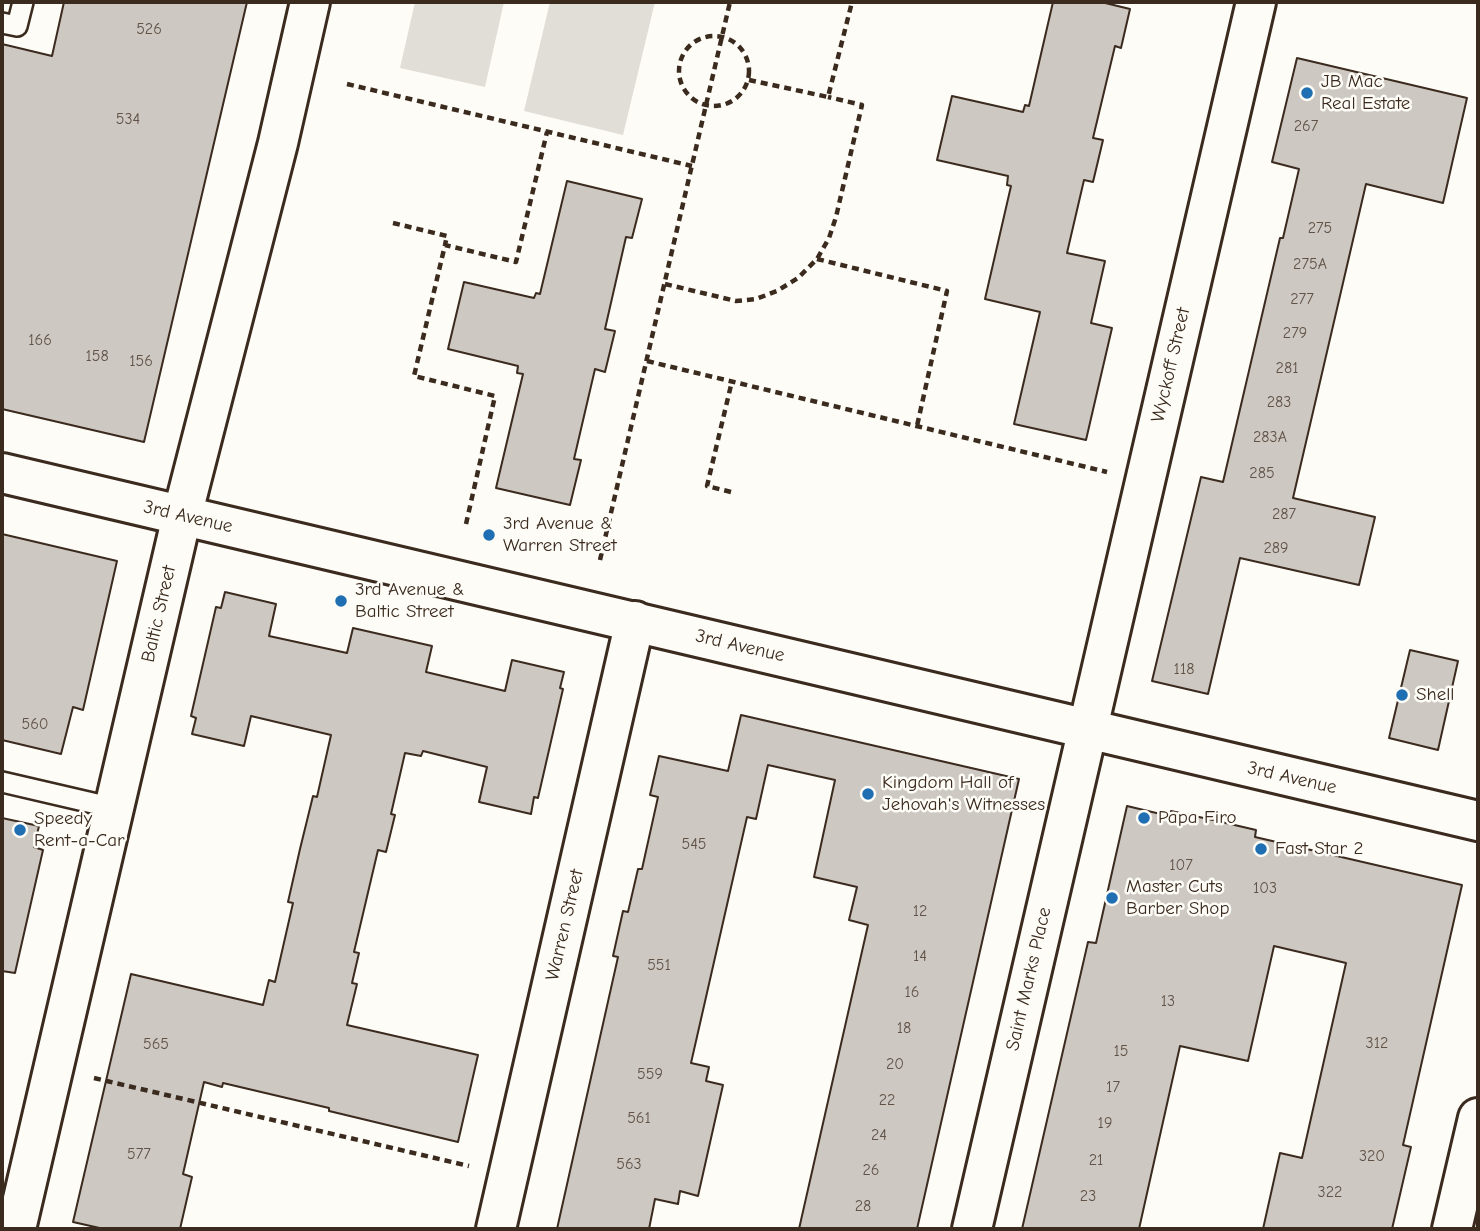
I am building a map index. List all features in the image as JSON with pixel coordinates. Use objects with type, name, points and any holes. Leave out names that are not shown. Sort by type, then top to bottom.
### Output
[{"type":"street","name":"Baltic Street","points":[[16,1229],[182,516],[278,143],[310,2]]},
{"type":"street","name":"Wyckoff Street","points":[[1087,729],[1256,2]]},
{"type":"street","name":"3rd Avenue","points":[[2,474],[1478,821]]},
{"type":"street","name":"Warren Street","points":[[496,1229],[635,621]]},
{"type":"street","name":"Saint Marks Place","points":[[972,1229],[1087,729]]},
{"type":"street","points":[[1452,1229],[1478,1118]]},
{"type":"lane","points":[[2,23],[17,26],[23,2]]},
{"type":"lane","points":[[2,782],[114,808]]},
{"type":"path","points":[[600,560],[730,2]]},
{"type":"path","points":[[828,97],[852,2]]},
{"type":"path","points":[[707,36],[723,36],[735,42],[745,52],[750,65],[749,80],[744,92],[733,101],[720,106],[706,106],[692,99],[682,86],[678,71],[682,55],[692,42],[707,36]]},
{"type":"path","points":[[665,284],[736,301],[755,299],[777,292],[798,278],[817,258],[830,238],[862,105],[749,80]]},
{"type":"path","points":[[347,84],[692,166]]},
{"type":"path","points":[[445,245],[516,262],[547,132]]},
{"type":"path","points":[[393,223],[447,236],[414,376],[495,396],[466,524]]},
{"type":"path","points":[[817,258],[947,291],[917,426]]},
{"type":"path","points":[[647,361],[1108,472]]},
{"type":"path","points":[[731,492],[707,486],[732,381]]},
{"type":"path","points":[[94,1078],[469,1166]]},
{"type":"shaded area","points":[[415,2],[504,2],[485,87],[400,68]]},
{"type":"shaded area","points":[[550,2],[655,2],[623,135],[524,111]]},
{"type":"building","points":[[64,2],[247,2],[144,442],[2,409],[2,44],[52,56]]},
{"type":"building","points":[[1053,2],[1101,2],[1130,9],[1121,48],[1115,46],[1093,138],[1103,140],[1093,182],[1084,180],[1067,253],[1105,261],[1091,323],[1112,328],[1086,440],[1014,424],[1040,312],[985,299],[1011,186],[1007,185],[1008,176],[937,160],[952,96],[1023,112],[1025,105],[1029,106]]},
{"type":"building","points":[[1297,58],[1467,98],[1443,203],[1366,184],[1293,498],[1375,517],[1359,585],[1240,558],[1208,694],[1152,681],[1201,477],[1223,482],[1280,238],[1283,238],[1299,169],[1272,162]]},
{"type":"building","points":[[567,181],[642,199],[632,238],[626,237],[605,329],[615,331],[605,372],[595,369],[574,459],[581,460],[570,505],[496,488],[523,374],[517,373],[518,366],[448,349],[464,282],[534,298],[536,293],[540,294]]},
{"type":"building","points":[[2,534],[117,561],[83,710],[73,707],[61,754],[2,740]]},
{"type":"building","points":[[225,592],[276,604],[269,636],[347,653],[353,628],[432,646],[426,672],[505,691],[512,660],[564,672],[560,688],[563,689],[538,798],[534,797],[531,814],[479,802],[487,767],[423,751],[421,756],[405,753],[391,814],[395,815],[386,852],[378,850],[354,952],[359,953],[352,983],[357,984],[347,1025],[478,1055],[458,1142],[329,1111],[329,1108],[223,1083],[222,1087],[204,1082],[183,1174],[192,1177],[180,1229],[104,1229],[73,1222],[131,974],[263,1005],[269,980],[275,982],[293,903],[288,902],[300,849],[313,796],[317,797],[331,735],[251,716],[244,746],[192,734],[196,718],[191,716],[216,607],[221,608]]},
{"type":"building","points":[[1410,650],[1458,661],[1438,750],[1389,738]]},
{"type":"building","points":[[741,715],[1019,779],[917,1229],[799,1229],[868,925],[849,920],[857,887],[814,877],[835,780],[768,765],[756,819],[747,817],[691,1063],[709,1067],[706,1081],[723,1085],[698,1196],[680,1191],[678,1204],[655,1199],[649,1229],[557,1229],[618,957],[613,956],[623,911],[628,912],[638,869],[642,869],[658,797],[650,795],[659,756],[728,771]]},
{"type":"building","points":[[1127,806],[1169,816],[1171,811],[1256,830],[1255,837],[1462,885],[1403,1145],[1411,1147],[1392,1229],[1263,1229],[1280,1153],[1302,1158],[1346,963],[1274,946],[1248,1061],[1180,1046],[1139,1229],[1022,1229],[1088,942],[1096,943]]},
{"type":"building","points":[[2,818],[39,826],[34,847],[43,850],[15,973],[2,971]]},
{"type":"place","name":"JB Mac Real Estate","points":[[1307,93]]},
{"type":"place","name":"3rd Avenue & Warren Street","points":[[489,535]]},
{"type":"place","name":"3rd Avenue & Baltic Street","points":[[341,601]]},
{"type":"place","name":"Shell","points":[[1402,695]]},
{"type":"place","name":"Kingdom Hall of Jehovah's Witnesses","points":[[868,794]]},
{"type":"place","name":"Papa Firo","points":[[1144,818]]},
{"type":"place","name":"Speedy Rent-a-Car","points":[[20,830]]},
{"type":"place","name":"Fast Star 2","points":[[1261,849]]},
{"type":"place","name":"Master Cuts Barber Shop","points":[[1112,898]]}]
